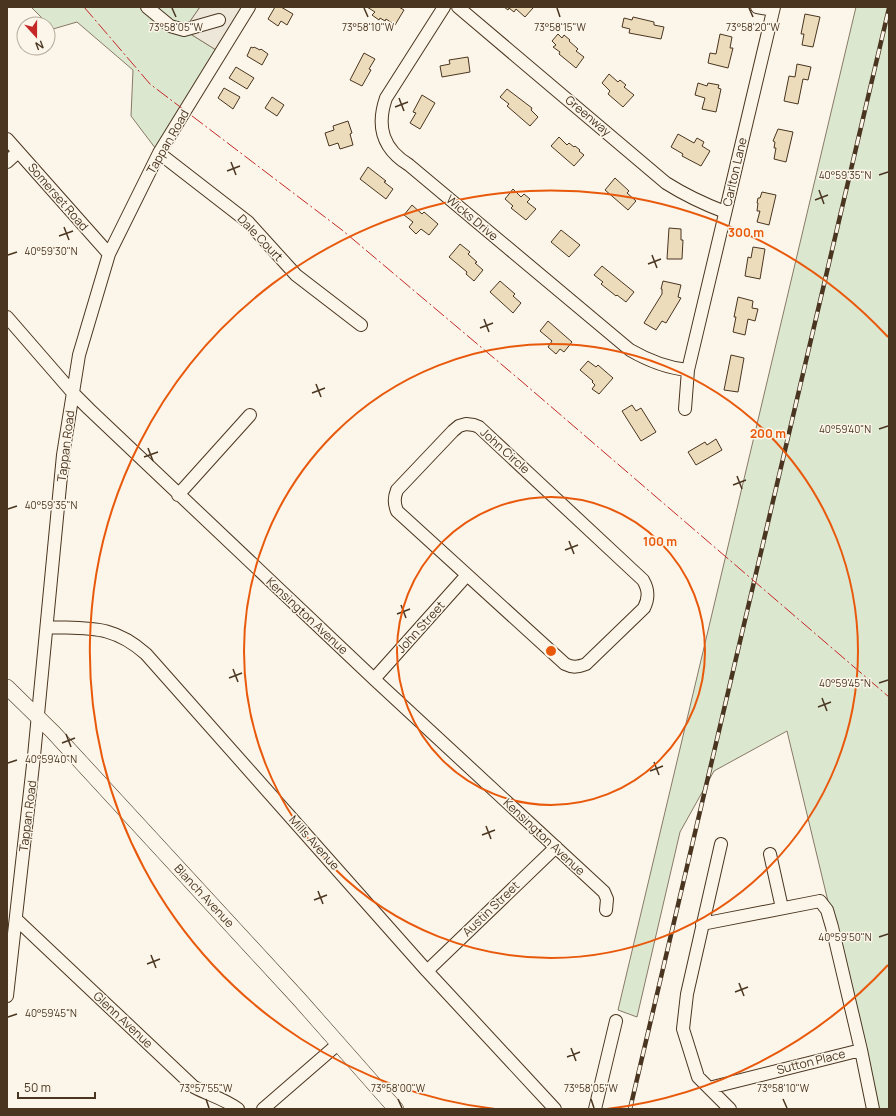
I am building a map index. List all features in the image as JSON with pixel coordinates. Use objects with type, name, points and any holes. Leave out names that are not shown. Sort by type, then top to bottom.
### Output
[{"type":"main road","name":"Blanch Avenue","points":[[7,688],[53,732],[396,1109]]},
{"type":"street","points":[[147,7],[170,26],[184,30],[219,20]]},
{"type":"street","name":"Tappan Road","points":[[7,996],[12,927],[38,718],[63,455],[78,355],[109,254],[159,153],[249,7]]},
{"type":"street","name":"Wicks Drive","points":[[444,7],[386,98],[382,110],[382,133],[392,152],[630,350],[658,365],[688,370]]},
{"type":"street","name":"Greenway","points":[[458,7],[666,183],[684,195],[725,212]]},
{"type":"street","points":[[757,7],[773,8]]},
{"type":"street","name":"Carlton Lane","points":[[685,409],[688,370],[773,8]]},
{"type":"street","name":"Somerset Road","points":[[7,139],[109,254]]},
{"type":"street","points":[[7,162],[18,152]]},
{"type":"street","name":"Dale Court","points":[[159,153],[248,222],[260,234],[278,257],[296,275],[361,325]]},
{"type":"street","name":"Kensington Avenue","points":[[8,321],[73,393],[178,495],[604,892],[607,899],[606,910]]},
{"type":"street","points":[[178,495],[250,415]]},
{"type":"street","name":"John Circle","points":[[466,424],[480,427],[643,580],[647,587],[648,594],[644,608],[586,664],[579,667],[572,667],[565,664],[468,576],[402,516],[397,511],[394,504],[397,490],[453,431],[459,426],[466,424]]},
{"type":"street","name":"John Street","points":[[374,679],[468,576]]},
{"type":"street","name":"Mills Avenue","points":[[47,627],[98,629],[111,632],[135,644],[151,660],[427,971],[555,1109]]},
{"type":"street","points":[[721,844],[686,994],[683,1029],[698,1077],[730,1109]]},
{"type":"street","name":"Austin Street","points":[[427,971],[556,847]]},
{"type":"street","points":[[770,854],[782,908]]},
{"type":"street","points":[[702,924],[820,901],[827,910],[861,1050]]},
{"type":"street","name":"Glenn Avenue","points":[[12,927],[194,1087],[225,1101],[238,1109]]},
{"type":"street","points":[[595,1109],[616,1021]]},
{"type":"street","points":[[264,1109],[338,1044]]},
{"type":"street","name":"Sutton Place","points":[[709,1088],[861,1050],[873,1109]]},
{"type":"green space","points":[[31,7],[200,7],[184,30],[221,53],[159,153],[131,116],[133,70],[77,22],[56,28],[56,16],[40,16]]},
{"type":"green space","points":[[856,7],[889,7],[889,1109],[878,1109],[787,731],[714,771],[680,832],[637,1017],[618,1010]]},
{"type":"shaded area","points":[[200,7],[249,7],[221,53],[184,30]]},
{"type":"building","points":[[275,7],[281,7],[293,14],[287,25],[281,21],[278,26],[268,19]]},
{"type":"building","points":[[367,7],[399,7],[404,10],[395,25],[386,19],[385,21],[380,18],[379,20],[372,15],[375,12]]},
{"type":"building","points":[[504,7],[533,8],[525,17],[516,9],[514,12],[509,8],[508,10]]},
{"type":"building","points":[[805,14],[820,17],[813,47],[802,45],[804,34],[801,34]]},
{"type":"building","points":[[633,17],[654,22],[654,25],[664,27],[661,39],[629,33],[630,29],[622,27],[624,18],[632,20]]},
{"type":"building","points":[[558,34],[562,38],[564,35],[570,40],[569,41],[578,49],[576,51],[584,57],[576,68],[553,47],[556,45],[552,41]]},
{"type":"building","points":[[720,34],[732,37],[730,48],[733,48],[728,68],[708,63],[710,53],[716,54]]},
{"type":"building","points":[[251,47],[261,49],[268,54],[262,65],[247,56]]},
{"type":"building","points":[[364,53],[375,59],[362,86],[350,80]]},
{"type":"building","points":[[468,57],[470,72],[442,77],[440,66],[450,64],[449,60]]},
{"type":"building","points":[[797,64],[811,67],[808,80],[803,79],[798,104],[784,101],[789,76],[795,77]]},
{"type":"building","points":[[236,67],[254,78],[247,89],[229,78]]},
{"type":"building","points":[[609,74],[618,82],[620,80],[626,85],[624,87],[634,95],[623,107],[608,94],[610,91],[602,83]]},
{"type":"building","points":[[698,83],[707,86],[708,83],[719,85],[718,88],[721,89],[716,112],[702,109],[705,98],[695,95]]},
{"type":"building","points":[[224,88],[240,97],[233,109],[218,98]]},
{"type":"building","points":[[507,89],[532,108],[531,110],[538,117],[530,126],[507,106],[509,104],[500,97]]},
{"type":"building","points":[[422,95],[435,103],[420,129],[410,123],[416,113],[413,112]]},
{"type":"building","points":[[272,97],[284,105],[277,116],[265,108]]},
{"type":"building","points":[[348,121],[352,133],[350,134],[353,145],[340,149],[338,143],[329,146],[325,133],[334,130],[333,126]]},
{"type":"building","points":[[778,129],[793,132],[786,162],[774,159],[776,148],[774,148],[775,142],[773,141]]},
{"type":"building","points":[[678,134],[694,143],[697,138],[704,142],[702,146],[710,151],[701,166],[682,156],[683,154],[671,147]]},
{"type":"building","points":[[559,137],[567,145],[569,143],[574,147],[575,146],[584,155],[574,166],[551,146]]},
{"type":"building","points":[[368,167],[386,181],[384,182],[393,189],[386,199],[360,179]]},
{"type":"building","points":[[615,178],[629,191],[627,193],[636,201],[628,210],[605,190]]},
{"type":"building","points":[[513,189],[521,197],[524,194],[530,199],[527,202],[536,209],[526,220],[511,208],[513,206],[505,199]]},
{"type":"building","points":[[762,192],[776,195],[769,225],[757,222],[760,211],[757,211],[757,203]]},
{"type":"building","points":[[412,205],[422,214],[424,212],[438,224],[429,235],[421,229],[416,234],[409,227],[413,222],[404,215]]},
{"type":"building","points":[[669,228],[681,229],[681,240],[683,240],[682,259],[667,259]]},
{"type":"building","points":[[561,230],[580,245],[569,257],[551,242]]},
{"type":"building","points":[[460,244],[470,252],[468,254],[483,270],[474,281],[466,274],[467,272],[449,257]]},
{"type":"building","points":[[753,247],[765,249],[760,279],[745,276],[748,257],[751,258]]},
{"type":"building","points":[[602,266],[634,292],[626,302],[601,284],[603,282],[594,275]]},
{"type":"building","points":[[500,281],[515,294],[513,296],[521,303],[513,313],[490,292]]},
{"type":"building","points":[[663,281],[681,285],[678,297],[681,298],[666,323],[662,321],[656,330],[644,323],[662,294],[661,289]]},
{"type":"building","points":[[738,297],[753,301],[752,308],[758,309],[755,321],[748,319],[745,335],[733,332]]},
{"type":"building","points":[[548,321],[572,342],[564,352],[560,349],[556,354],[548,347],[552,341],[540,331]]},
{"type":"building","points":[[731,355],[744,358],[738,392],[724,390]]},
{"type":"building","points":[[588,361],[596,367],[598,365],[613,378],[599,394],[592,389],[595,385],[592,382],[593,381],[580,370]]},
{"type":"building","points":[[632,405],[636,411],[641,408],[656,432],[641,441],[622,411]]},
{"type":"building","points":[[716,439],[722,450],[696,465],[688,452],[705,442],[707,445]]},
{"type":"railway","points":[[630,1109],[889,8]]},
{"type":"power","points":[[84,7],[150,84],[342,230],[520,380],[889,697]]}]
